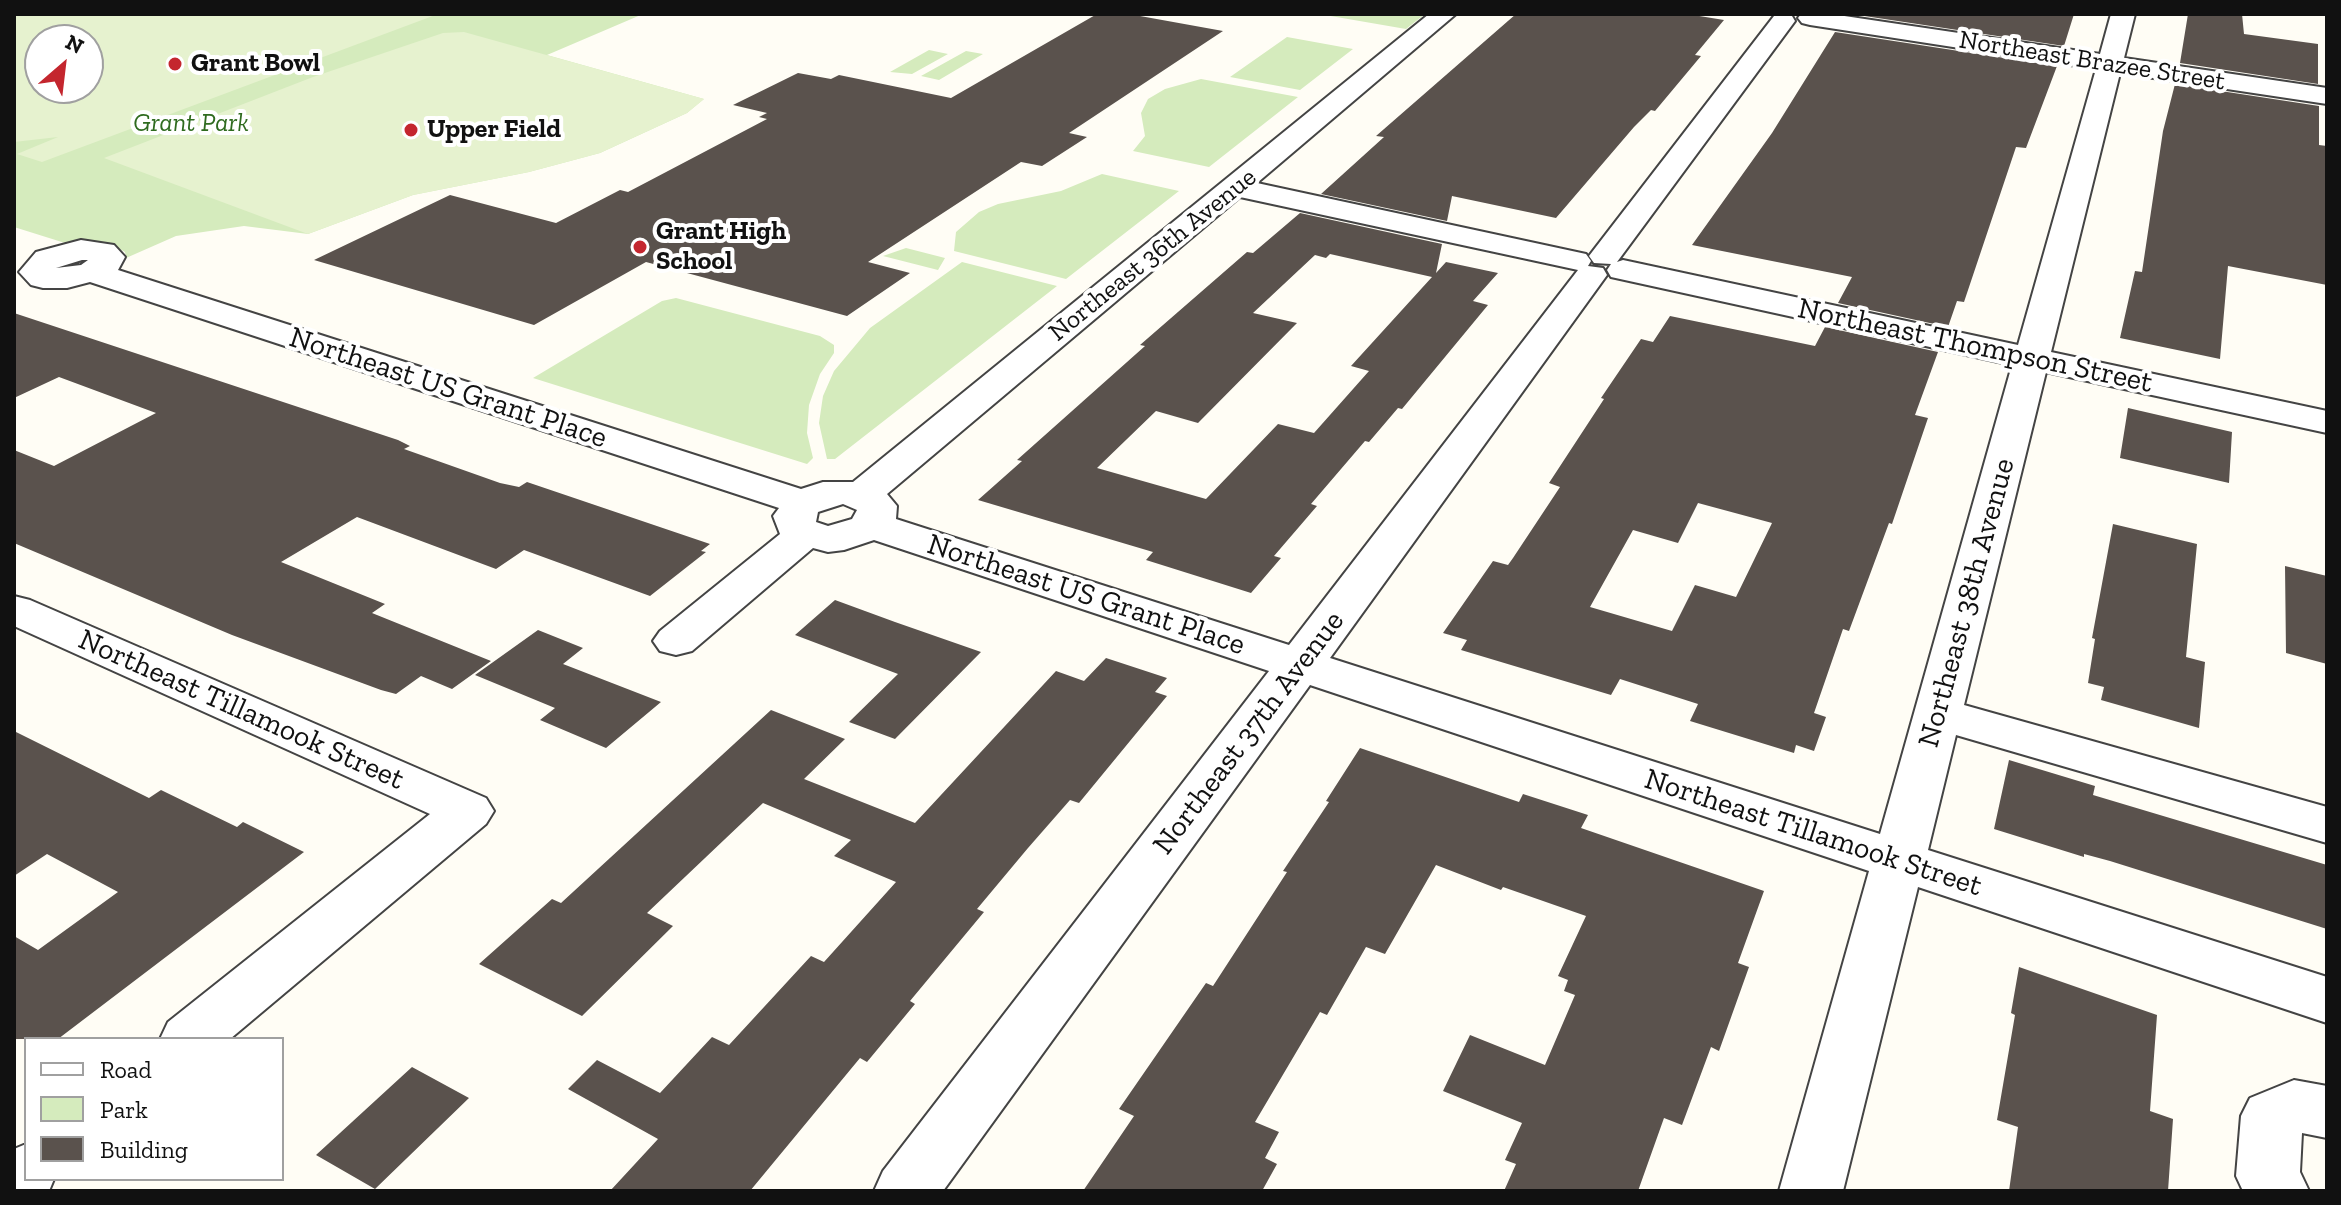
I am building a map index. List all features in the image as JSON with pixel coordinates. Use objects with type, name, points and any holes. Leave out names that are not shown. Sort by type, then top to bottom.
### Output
[{"type":"street","name":"Northeast 36th Avenue","points":[[866,510],[1234,187],[1444,14]]},
{"type":"street","name":"Northeast 38th Avenue","points":[[1811,1191],[2123,14]]},
{"type":"street","name":"Northeast Brazee Street","points":[[1792,17],[2327,96]]},
{"type":"street","name":"Northeast 37th Avenue","points":[[906,1191],[1599,266],[1792,17]]},
{"type":"street","name":"Northeast Thompson Street","points":[[1234,187],[2327,422]]},
{"type":"street","name":"Northeast US Grant Place","points":[[14,246],[35,274],[62,279],[92,272],[804,519],[839,538],[855,535],[866,510],[1300,665]]},
{"type":"street","points":[[676,641],[804,519]]},
{"type":"street","name":"Northeast Tillamook Street","points":[[14,609],[468,811],[191,1037]]},
{"type":"street","name":"Northeast Tillamook Street","points":[[1300,665],[2327,1000]]},
{"type":"street","points":[[1937,713],[2327,825]]},
{"type":"street","points":[[2277,1191],[2268,1176],[2272,1116],[2294,1106],[2327,1112]]},
{"type":"green space","name":"Grant Park","points":[[14,14],[643,14],[547,55],[704,99],[687,113],[600,153],[529,172],[413,195],[308,234],[244,226],[176,236],[126,258],[125,252],[118,248],[65,243],[14,227]]},
{"type":"green space","name":"Grant Bowl","points":[[14,14],[438,14],[42,162],[17,154],[58,137],[14,142]]},
{"type":"green space","points":[[1319,14],[1425,14],[1406,29]]},
{"type":"green space","points":[[464,32],[704,99],[687,113],[600,153],[529,172],[413,195],[308,234],[104,158],[313,77],[443,33]]},
{"type":"green space","points":[[1287,37],[1353,49],[1300,90],[1230,77]]},
{"type":"green space","points":[[929,50],[948,54],[912,74],[890,72]]},
{"type":"green space","points":[[966,51],[983,54],[939,80],[921,76]]},
{"type":"green space","points":[[1201,79],[1298,97],[1209,167],[1133,151],[1145,136],[1141,113],[1148,99],[1165,89]]},
{"type":"green space","points":[[1102,174],[1179,191],[1066,279],[954,251],[956,232],[979,212],[998,204],[1061,191]]},
{"type":"green space","points":[[906,248],[945,258],[938,270],[883,256]]},
{"type":"green space","points":[[962,262],[1057,286],[835,459],[827,459],[819,423],[823,396],[834,371],[870,328]]},
{"type":"green space","points":[[676,298],[820,336],[834,345],[834,353],[820,374],[809,405],[807,433],[813,458],[807,464],[533,378],[662,301]]},
{"type":"building","points":[[1097,14],[1129,14],[1223,31],[1069,133],[1087,137],[1042,166],[1021,162],[868,262],[910,273],[847,316],[646,262],[534,325],[314,260],[450,195],[556,223],[620,190],[628,192],[767,119],[759,117],[767,113],[733,105],[798,73],[831,79],[839,75],[951,98]]},
{"type":"building","points":[[1516,14],[1687,14],[1724,20],[1695,55],[1701,56],[1655,111],[1651,110],[1634,127],[1556,218],[1452,196],[1447,221],[1321,194],[1384,137],[1376,136]]},
{"type":"building","points":[[1851,14],[2074,14],[2064,46]]},
{"type":"building","points":[[2188,14],[2242,14],[2244,34],[2318,44],[2318,84],[2180,63]]},
{"type":"building","points":[[1835,32],[2057,66],[2026,148],[2016,147],[1964,302],[1957,301],[1948,327],[1838,303],[1852,277],[1692,245],[1772,133]]},
{"type":"building","points":[[2175,84],[2319,106],[2319,145],[2327,146],[2327,285],[2228,266],[2220,359],[2120,338],[2135,271],[2142,272],[2163,131]]},
{"type":"building","points":[[1300,213],[1442,244],[1436,273],[1446,262],[1498,273],[1473,301],[1488,305],[1402,409],[1398,408],[1369,442],[1365,441],[1311,504],[1317,506],[1274,556],[1281,558],[1251,593],[1146,560],[1153,552],[978,500],[1022,461],[1017,460],[1145,346],[1140,345],[1247,252],[1253,253]],"holes":[[[1330,254],[1432,277],[1351,366],[1369,371],[1314,433],[1278,424],[1206,499],[1097,468],[1156,411],[1198,423],[1297,323],[1253,313],[1315,255],[1326,258]]]},
{"type":"building","points":[[14,313],[398,440],[410,446],[404,449],[500,483],[519,487],[527,482],[710,544],[701,551],[706,552],[650,596],[524,550],[496,569],[357,517],[281,562],[385,604],[372,613],[491,661],[452,689],[421,676],[396,694],[381,690],[232,635],[14,543],[14,450],[54,466],[156,413],[59,377],[14,398]]},
{"type":"building","points":[[1670,316],[1815,346],[1825,327],[1938,352],[1915,415],[1928,418],[1892,524],[1889,523],[1849,631],[1843,629],[1814,713],[1826,717],[1814,751],[1796,745],[1794,753],[1690,721],[1698,704],[1620,679],[1611,695],[1461,650],[1467,640],[1443,633],[1493,561],[1508,565],[1560,487],[1549,483],[1604,399],[1601,398],[1641,339],[1653,342]],"holes":[[[1698,503],[1772,523],[1736,597],[1695,585],[1672,631],[1590,607],[1633,530],[1678,543]]]},
{"type":"building","points":[[2128,408],[2232,432],[2229,483],[2120,458]]},
{"type":"building","points":[[2113,524],[2197,544],[2186,657],[2205,662],[2199,728],[2101,700],[2104,687],[2088,683],[2095,639],[2092,638]]},
{"type":"building","points":[[2285,566],[2327,576],[2327,664],[2286,653]]},
{"type":"building","points":[[835,600],[981,652],[895,739],[849,722],[898,674],[795,635]]},
{"type":"building","points":[[538,630],[583,648],[563,664],[661,702],[606,748],[540,720],[555,708],[475,675]]},
{"type":"building","points":[[1106,658],[1167,678],[1155,692],[1167,696],[1079,803],[1070,800],[1028,848],[977,909],[984,912],[910,1001],[915,1004],[867,1062],[860,1058],[750,1191],[610,1191],[658,1139],[568,1089],[597,1060],[660,1093],[712,1037],[729,1045],[811,956],[824,962],[896,882],[834,856],[851,840],[763,803],[647,913],[673,926],[582,1016],[479,964],[552,899],[561,903],[771,710],[845,739],[804,779],[915,823],[1056,671],[1084,681]]},
{"type":"building","points":[[14,731],[149,798],[161,790],[237,827],[243,822],[304,852],[61,1037],[14,1039],[14,936],[38,950],[118,892],[47,854],[14,876]]},
{"type":"building","points":[[1360,748],[1519,802],[1523,794],[1588,815],[1581,828],[1764,891],[1738,963],[1749,967],[1719,1051],[1711,1047],[1682,1125],[1664,1118],[1638,1191],[1504,1191],[1516,1164],[1505,1160],[1522,1123],[1443,1091],[1470,1035],[1545,1065],[1575,995],[1564,991],[1568,980],[1558,976],[1586,916],[1503,887],[1501,890],[1436,865],[1385,954],[1366,947],[1327,1015],[1320,1012],[1255,1122],[1279,1132],[1265,1158],[1277,1164],[1262,1191],[1083,1191],[1134,1116],[1119,1109],[1206,983],[1213,986],[1287,872],[1283,871]]},
{"type":"building","points":[[2009,760],[2095,786],[2093,795],[2327,865],[2327,929],[2110,861],[2084,854],[2084,857],[1994,829]]},
{"type":"building","points":[[2019,967],[2157,1015],[2150,1111],[2173,1119],[2168,1191],[2009,1191],[2018,1127],[1997,1120],[2015,1015],[2011,1013]]},
{"type":"building","points":[[412,1067],[469,1098],[375,1189],[316,1155]]},
{"type":"place","name":"Grant Bowl","points":[[175,64]]},
{"type":"place","name":"Upper Field","points":[[411,130]]},
{"type":"place","name":"Grant High School","points":[[640,247]]}]
